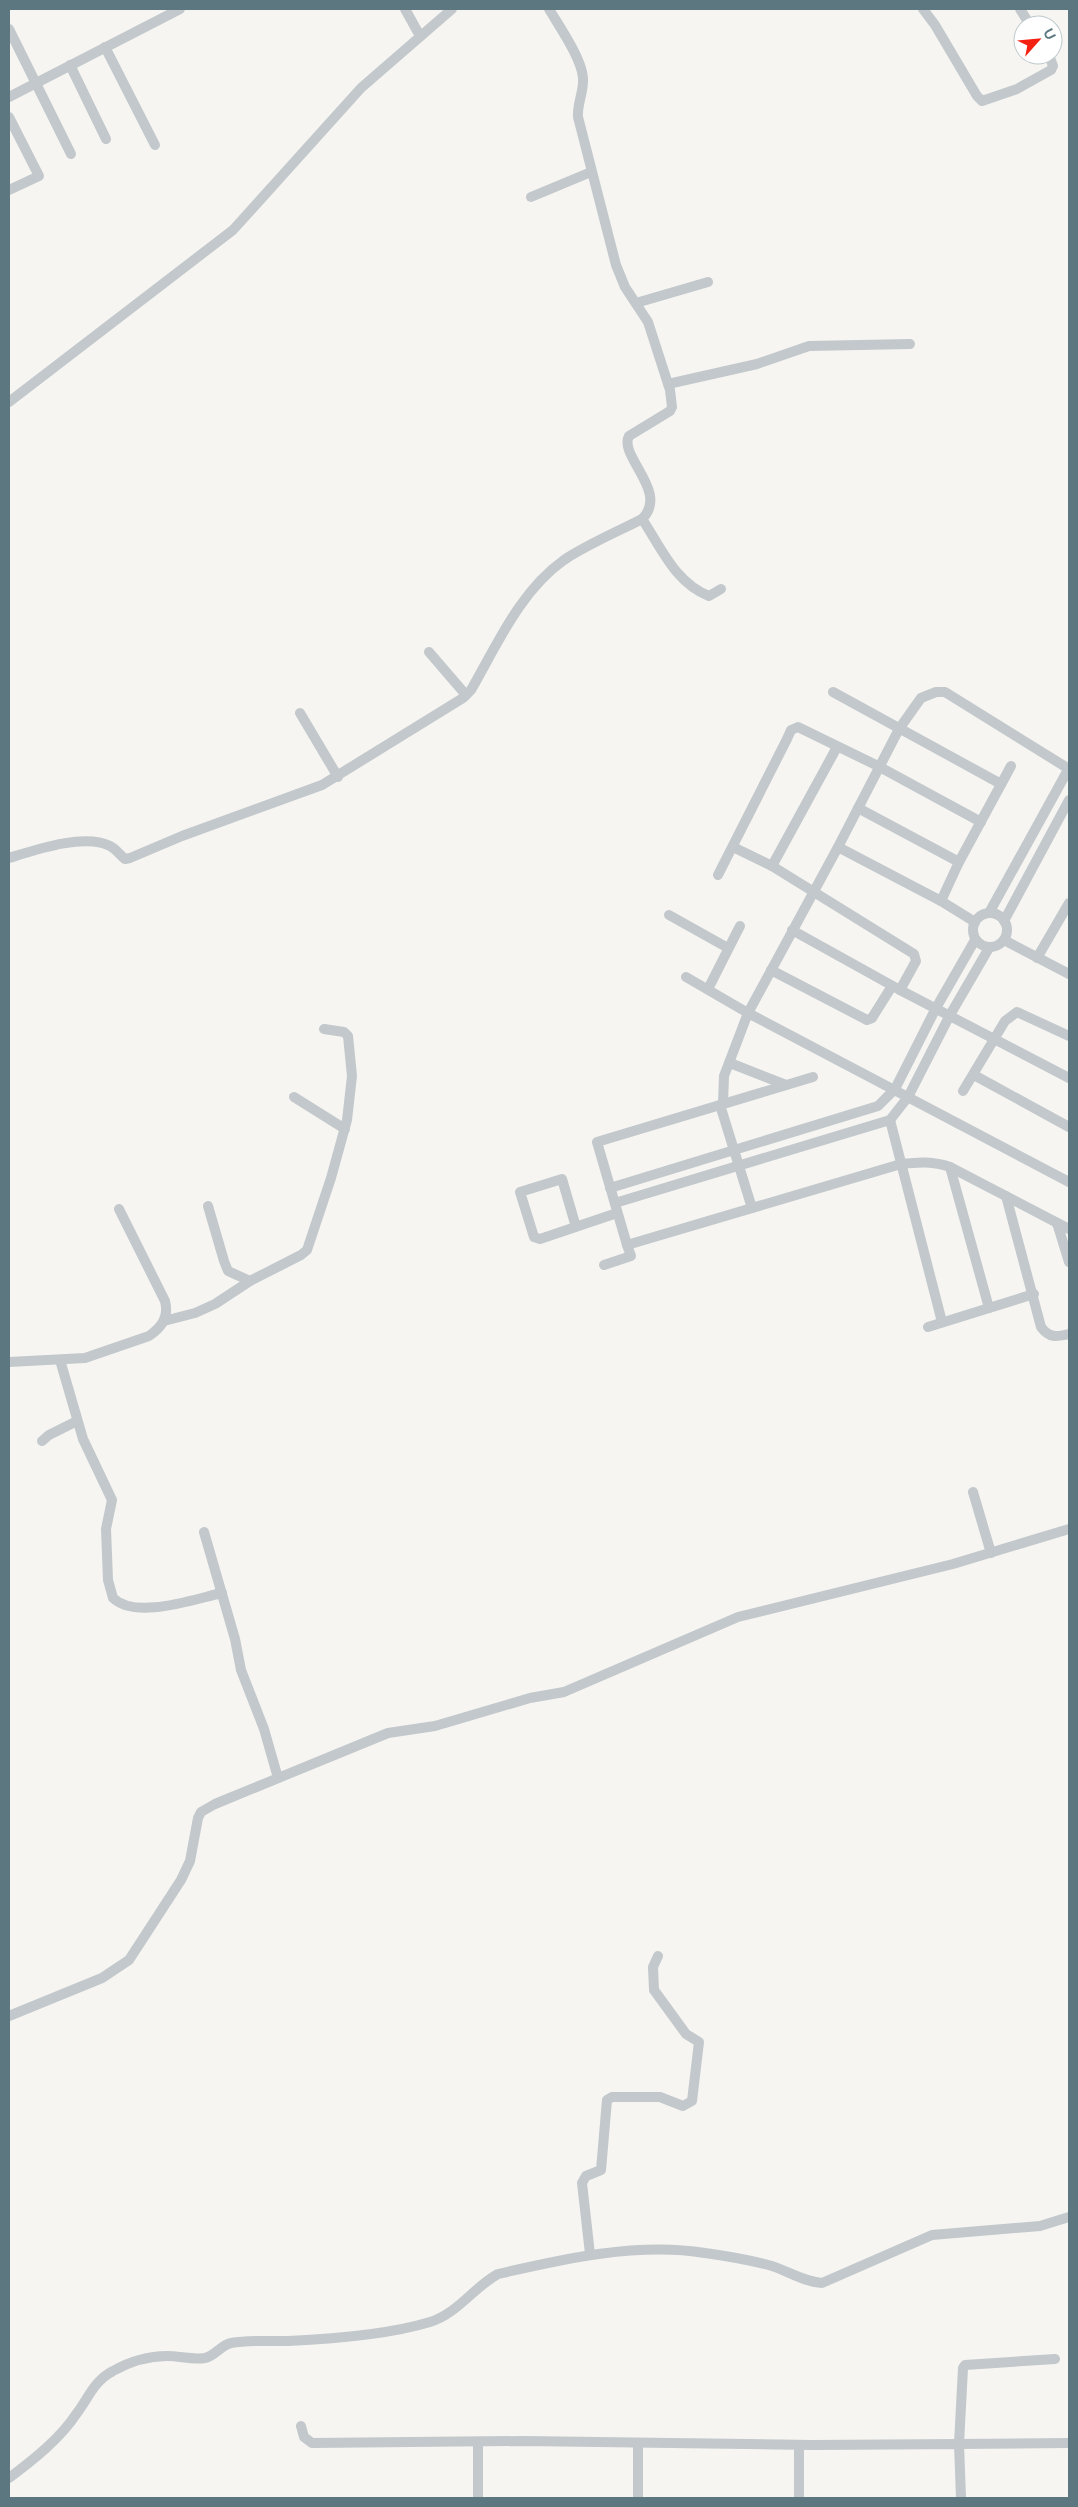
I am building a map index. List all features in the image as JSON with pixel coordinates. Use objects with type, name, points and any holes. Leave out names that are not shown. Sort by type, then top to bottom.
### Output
[{"type":"street","points":[[9,97],[180,9]]},
{"type":"street","points":[[405,9],[420,36]]},
{"type":"street","points":[[9,402],[233,230],[343,106],[382,68],[452,9]]},
{"type":"street","points":[[9,858],[50,846],[74,842],[110,846],[125,859],[130,858],[182,836],[312,790],[338,777],[466,695],[520,607],[546,575],[565,560],[642,519],[649,512],[651,502],[643,475],[628,446],[627,440],[630,436],[670,411],[672,407],[668,384],[648,322],[625,287],[616,265],[578,117],[577,107],[583,85],[582,70],[549,9]]},
{"type":"street","points":[[923,9],[935,25],[982,102],[1017,89],[1051,70],[1053,65]]},
{"type":"street","points":[[9,29],[11,41],[36,84],[71,154]]},
{"type":"street","points":[[105,48],[155,145]]},
{"type":"street","points":[[70,66],[106,139]]},
{"type":"street","points":[[9,117],[39,176],[9,190]]},
{"type":"street","points":[[530,197],[591,172]]},
{"type":"street","points":[[636,303],[708,282]]},
{"type":"street","points":[[668,384],[757,364],[808,346],[910,344]]},
{"type":"street","points":[[642,519],[672,568],[685,581],[709,596],[721,589]]},
{"type":"street","points":[[429,652],[466,695]]},
{"type":"street","points":[[833,692],[1002,784]]},
{"type":"street","points":[[720,1105],[723,1104],[724,1076],[748,1013],[838,847],[878,766],[899,729],[921,698],[936,692],[945,692],[1069,769],[989,913]]},
{"type":"street","points":[[300,713],[338,777]]},
{"type":"street","points":[[718,875],[792,730],[798,727],[878,766],[981,822]]},
{"type":"street","points":[[772,866],[837,747]]},
{"type":"street","points":[[941,901],[959,862],[1011,766]]},
{"type":"street","points":[[1004,921],[1069,800]]},
{"type":"street","points":[[858,808],[959,862]]},
{"type":"street","points":[[733,847],[772,866],[914,954],[916,961],[870,1020],[771,970]]},
{"type":"street","points":[[838,847],[941,901],[975,922]]},
{"type":"street","points":[[1037,958],[1066,918],[1069,903]]},
{"type":"street","points":[[989,913],[997,915],[1004,921],[1006,930],[1004,940],[995,947],[989,948],[982,946],[975,940],[972,931],[979,916],[989,913]]},
{"type":"street","points":[[669,915],[728,948]]},
{"type":"street","points":[[708,989],[740,926]]},
{"type":"street","points":[[792,930],[896,988],[1069,1078]]},
{"type":"street","points":[[610,1188],[878,1106],[895,1089],[936,1008],[975,940]]},
{"type":"street","points":[[1004,940],[1069,974]]},
{"type":"street","points":[[576,1227],[562,1179],[520,1192],[534,1237],[540,1239],[576,1227],[616,1208],[740,1166],[890,1120],[908,1097],[950,1016],[989,948]]},
{"type":"street","points":[[686,976],[748,1013],[1069,1182]]},
{"type":"street","points":[[963,1091],[1005,1020],[1017,1012],[1069,1036]]},
{"type":"street","points":[[164,1321],[195,1313],[215,1304],[250,1281],[301,1255],[307,1250],[345,1129],[352,1076],[349,1039],[344,1032],[324,1029]]},
{"type":"street","points":[[730,1063],[786,1085]]},
{"type":"street","points":[[974,1075],[1069,1127]]},
{"type":"street","points":[[604,1265],[630,1256],[598,1142],[813,1077]]},
{"type":"street","points":[[294,1096],[345,1129]]},
{"type":"street","points":[[720,1105],[752,1208]]},
{"type":"street","points":[[890,1120],[942,1322]]},
{"type":"street","points":[[627,1245],[901,1164],[936,1162],[1069,1229]]},
{"type":"street","points":[[950,1168],[989,1308]]},
{"type":"street","points":[[1006,1196],[1034,1294],[1041,1327],[1046,1334],[1053,1337],[1069,1334]]},
{"type":"street","points":[[208,1206],[228,1271],[250,1281]]},
{"type":"street","points":[[9,1362],[85,1358],[149,1336],[164,1321],[167,1310],[165,1301],[118,1209]]},
{"type":"street","points":[[1057,1222],[1069,1262]]},
{"type":"street","points":[[928,1327],[1034,1294]]},
{"type":"street","points":[[60,1360],[74,1404],[77,1421],[92,1461],[112,1500],[106,1530],[109,1586],[113,1598],[127,1606],[146,1608],[222,1593]]},
{"type":"street","points":[[42,1441],[48,1435],[77,1421]]},
{"type":"street","points":[[973,1492],[990,1553]]},
{"type":"street","points":[[9,2016],[102,1978],[129,1960],[181,1880],[190,1861],[196,1826],[202,1812],[215,1804],[388,1733],[435,1726],[530,1698],[564,1692],[738,1617],[892,1580],[1069,1529]]},
{"type":"street","points":[[204,1532],[235,1639],[241,1670],[264,1729],[278,1778]]},
{"type":"street","points":[[590,2254],[582,2183],[586,2176],[600,2170],[607,2100],[612,2098],[660,2098],[683,2106],[692,2101],[699,2042],[688,2036],[654,1990],[653,1967],[658,1956]]},
{"type":"street","points":[[9,2478],[36,2456],[64,2429],[77,2414],[91,2388],[98,2381],[112,2371],[136,2360],[167,2356],[206,2358],[230,2343],[324,2339],[364,2335],[431,2322],[448,2313],[489,2279],[498,2274],[590,2254],[654,2251],[702,2252],[772,2266],[811,2281],[822,2283],[932,2236],[1040,2226],[1069,2217]]},
{"type":"street","points":[[961,2498],[959,2444],[963,2368],[965,2365],[1055,2359]]},
{"type":"street","points":[[301,2426],[304,2437],[312,2443],[478,2442],[799,2445],[1069,2443]]},
{"type":"street","points":[[478,2442],[478,2498]]},
{"type":"street","points":[[638,2443],[638,2498]]},
{"type":"street","points":[[799,2445],[799,2498]]}]
